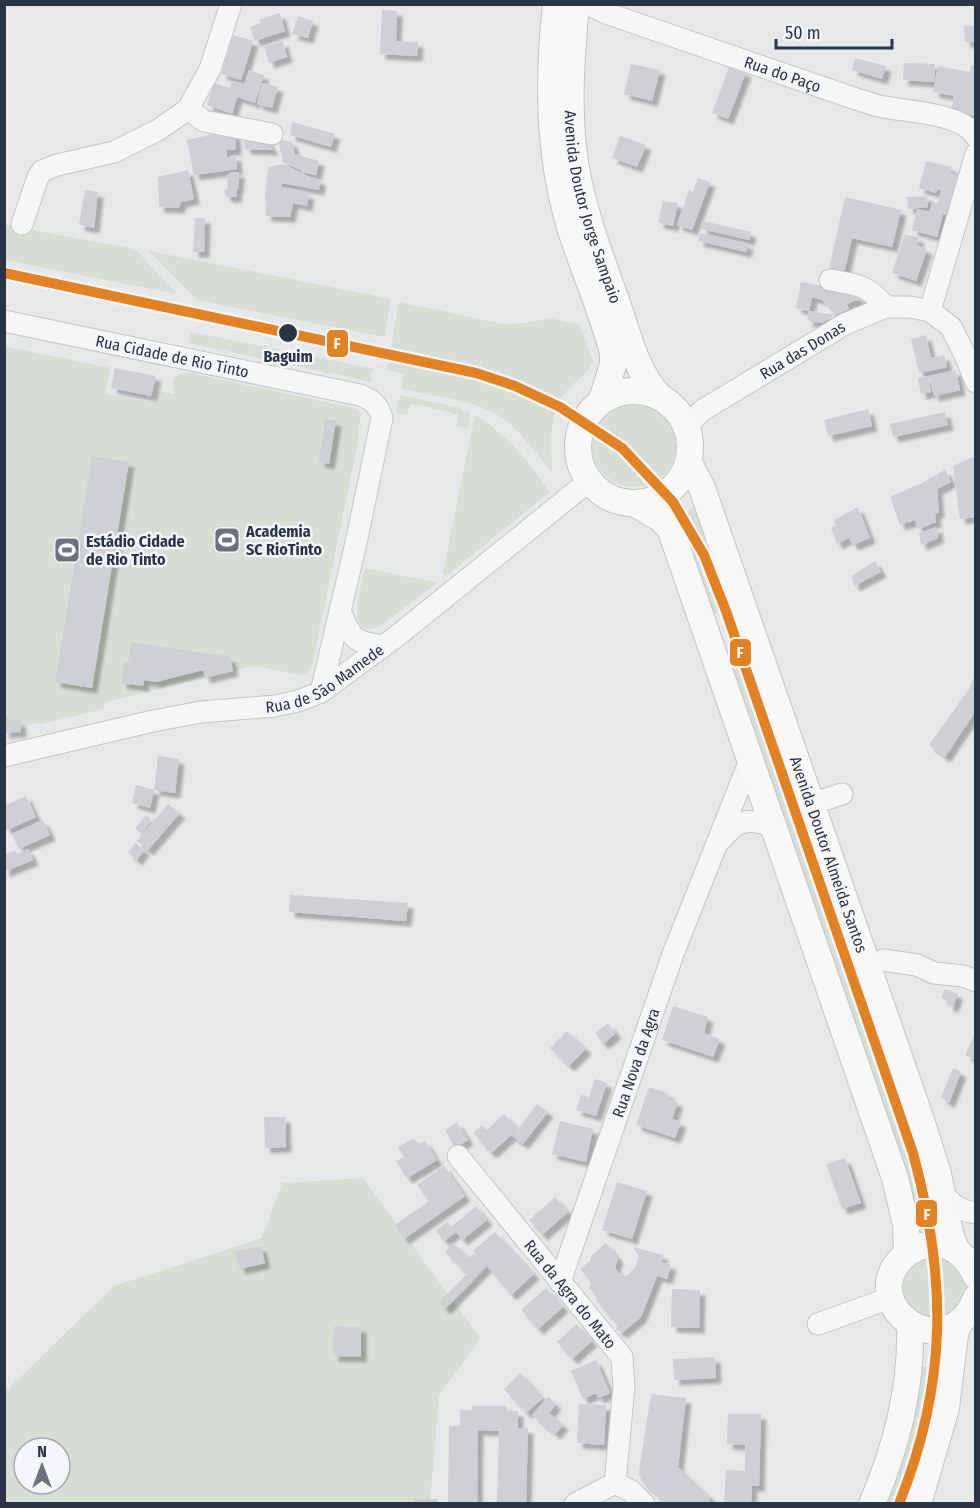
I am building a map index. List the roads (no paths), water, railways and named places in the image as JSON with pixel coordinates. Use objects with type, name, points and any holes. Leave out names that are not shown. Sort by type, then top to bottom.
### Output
[{"type":"main road","name":"Avenida Doutor Jorge Sampaio","points":[[576,4],[570,99],[577,176],[587,218],[633,351],[642,373],[660,397]]},
{"type":"main road","name":"Avenida Doutor Jorge Sampaio","points":[[549,10],[550,117],[553,153],[570,225],[613,353],[613,365],[602,400]]},
{"type":"main road","points":[[635,390],[653,393],[660,397],[676,408],[687,425],[690,437],[691,450],[688,463],[680,480],[668,492],[652,501],[634,503],[617,501],[601,493],[589,481],[580,465],[577,447],[580,428],[589,412],[602,400],[618,392],[635,390]]},
{"type":"main road","name":"Avenida Doutor Almeida Santos","points":[[688,463],[702,488],[921,1120],[938,1174],[950,1233],[969,1261]]},
{"type":"main road","points":[[634,503],[661,519],[670,528],[895,1178],[906,1225],[907,1252]]},
{"type":"main road","points":[[969,1261],[940,1244],[923,1245],[907,1252],[896,1264],[890,1281],[890,1298],[898,1313],[910,1325],[930,1331],[944,1330],[959,1323],[971,1310],[975,1298]]},
{"type":"main road","points":[[918,1503],[946,1408],[955,1334],[959,1323]]},
{"type":"main road","points":[[872,1503],[884,1476],[904,1401],[911,1347],[910,1325]]},
{"type":"street","points":[[22,224],[42,171],[57,165],[114,152],[158,130],[188,109],[210,69],[231,4]]},
{"type":"street","name":"Rua do Paço","points":[[588,4],[606,13],[856,99],[880,106],[929,114],[964,125],[972,130],[975,137]]},
{"type":"street","points":[[188,109],[204,121],[272,134]]},
{"type":"street","points":[[975,154],[930,310],[951,327],[975,382]]},
{"type":"street","points":[[830,280],[863,286],[886,307]]},
{"type":"street","name":"Rua das Donas","points":[[687,425],[703,410],[845,324],[886,307],[930,310]]},
{"type":"street","name":"Rua Cidade de Rio Tinto","points":[[4,321],[360,395],[372,400],[380,409],[382,418],[321,692]]},
{"type":"street","name":"Rua de São Mamede","points":[[4,756],[201,711],[275,706],[298,701],[321,692],[384,646],[589,481]]},
{"type":"street","points":[[340,611],[351,635],[364,643],[384,646]]},
{"type":"street","name":"Rua Nova da Agra","points":[[560,1282],[673,954],[750,760]]},
{"type":"street","points":[[811,804],[842,794]]},
{"type":"street","name":"Rua Nova da Agra","points":[[717,846],[733,826],[750,820],[774,826]]},
{"type":"street","points":[[883,960],[917,965],[934,973],[963,976],[975,981]]},
{"type":"street","name":"Rua da Agra do Mato","points":[[458,1156],[622,1357],[624,1386],[615,1483]]},
{"type":"street","points":[[942,1194],[960,1210],[975,1214]]},
{"type":"street","points":[[818,1324],[890,1298]]},
{"type":"street","points":[[575,1503],[615,1483],[631,1491],[644,1503]]},
{"type":"place","name":"Baguim","points":[[288,333]]},
{"type":"place","name":"Academia SC RioTinto","points":[[227,540]]},
{"type":"place","name":"Estádio Cidade de Rio Tinto","points":[[67,550]]}]
